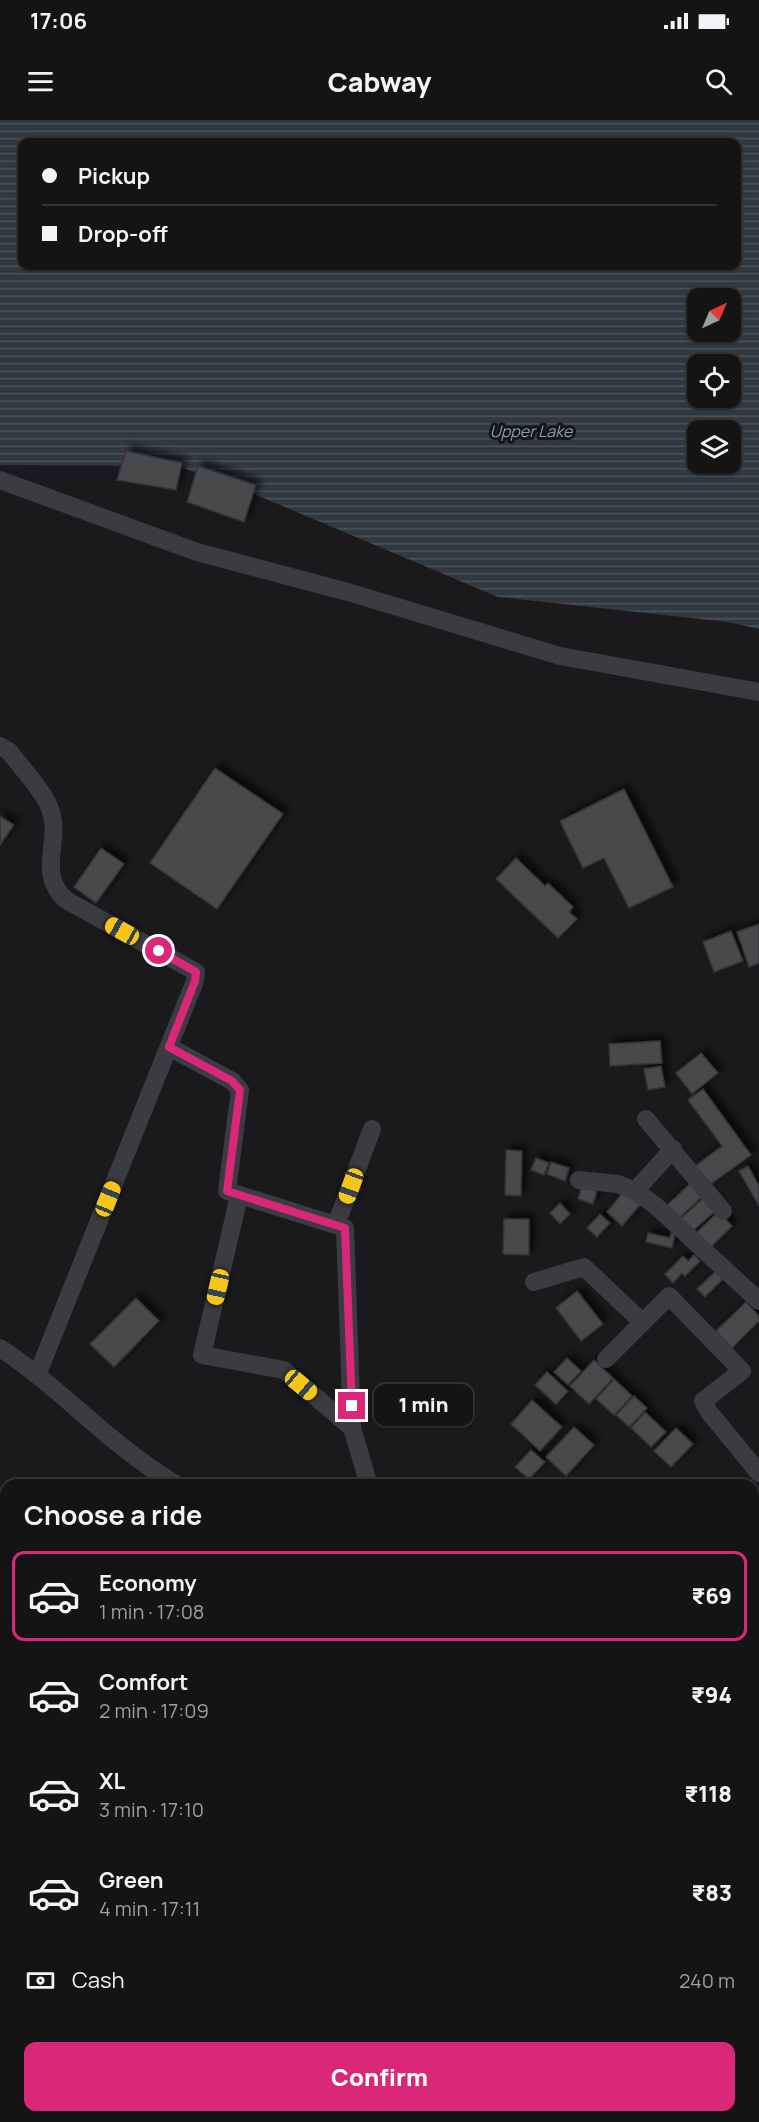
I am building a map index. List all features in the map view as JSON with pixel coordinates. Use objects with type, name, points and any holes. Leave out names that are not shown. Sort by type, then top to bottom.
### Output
[{"type":"street","points":[[0,480],[197,552],[348,592],[560,656],[759,692]]},
{"type":"street","points":[[0,746],[9,751],[48,805],[54,840],[50,879],[55,890],[66,900],[196,972],[195,981],[169,1047],[38,1373]]},
{"type":"street","points":[[169,1047],[232,1081],[240,1090],[227,1191],[345,1228],[352,1428],[367,1479]]},
{"type":"street","points":[[646,1119],[723,1211]]},
{"type":"street","points":[[336,1225],[372,1129]]},
{"type":"street","points":[[635,1191],[673,1149]]},
{"type":"street","points":[[579,1180],[618,1184],[635,1191],[656,1206],[759,1301]]},
{"type":"street","points":[[239,1196],[202,1355],[284,1370],[352,1428]]},
{"type":"street","points":[[534,1282],[584,1267],[642,1322]]},
{"type":"street","points":[[606,1359],[669,1296],[751,1369],[703,1401],[709,1412],[759,1473]]},
{"type":"street","points":[[0,1348],[38,1373],[96,1427],[167,1479]]},
{"type":"water","name":"Upper Lake","points":[[0,120],[759,120],[759,629],[728,622],[498,597],[247,491],[177,466],[0,465]]},
{"type":"building","points":[[126,451],[182,463],[176,490],[117,480]]},
{"type":"building","points":[[198,466],[256,485],[244,522],[187,502]]},
{"type":"building","points":[[215,768],[283,814],[217,909],[150,863]]},
{"type":"building","points":[[624,789],[673,887],[629,908],[604,858],[583,868],[560,821]]},
{"type":"building","points":[[0,816],[14,825],[0,845]]},
{"type":"building","points":[[101,848],[124,864],[96,903],[74,887]]},
{"type":"building","points":[[516,858],[545,886],[548,883],[573,907],[569,912],[577,919],[558,938],[496,879]]},
{"type":"building","points":[[759,924],[759,963],[749,967],[737,932]]},
{"type":"building","points":[[731,931],[743,961],[714,972],[703,942]]},
{"type":"building","points":[[660,1041],[662,1063],[610,1066],[609,1044]]},
{"type":"building","points":[[701,1053],[718,1073],[692,1094],[676,1073]]},
{"type":"building","points":[[661,1066],[665,1087],[648,1090],[644,1069]]},
{"type":"building","points":[[703,1089],[751,1155],[708,1186],[694,1167],[722,1146],[688,1100]]},
{"type":"building","points":[[506,1150],[522,1151],[521,1196],[505,1195]]},
{"type":"building","points":[[536,1158],[549,1163],[544,1175],[531,1170]]},
{"type":"building","points":[[551,1162],[569,1168],[565,1181],[547,1174]]},
{"type":"building","points":[[748,1166],[759,1186],[759,1206],[739,1171]]},
{"type":"building","points":[[693,1181],[705,1194],[677,1220],[665,1207]]},
{"type":"building","points":[[582,1186],[597,1191],[593,1204],[578,1199]]},
{"type":"building","points":[[624,1191],[640,1205],[622,1226],[607,1212]]},
{"type":"building","points":[[707,1195],[719,1208],[689,1234],[678,1221]]},
{"type":"building","points":[[560,1203],[570,1214],[560,1224],[550,1213]]},
{"type":"building","points":[[718,1212],[732,1226],[708,1250],[694,1235]]},
{"type":"building","points":[[600,1214],[610,1223],[597,1237],[587,1228]]},
{"type":"building","points":[[504,1219],[529,1219],[529,1255],[503,1254]]},
{"type":"building","points":[[648,1233],[670,1238],[671,1233],[675,1234],[672,1248],[646,1242]]},
{"type":"building","points":[[694,1255],[700,1261],[685,1276],[682,1273],[673,1283],[665,1274],[683,1256],[688,1261]]},
{"type":"building","points":[[718,1269],[726,1276],[705,1297],[697,1289]]},
{"type":"building","points":[[577,1291],[603,1324],[581,1341],[556,1308]]},
{"type":"building","points":[[136,1298],[159,1321],[114,1367],[90,1344]]},
{"type":"building","points":[[746,1302],[759,1316],[759,1321],[732,1348],[716,1331]]},
{"type":"building","points":[[567,1358],[581,1371],[568,1385],[554,1372]]},
{"type":"building","points":[[594,1360],[613,1378],[589,1404],[570,1386]]},
{"type":"building","points":[[547,1372],[568,1391],[556,1404],[535,1385]]},
{"type":"building","points":[[614,1379],[632,1396],[614,1415],[596,1399]]},
{"type":"building","points":[[634,1396],[647,1408],[629,1427],[616,1415]]},
{"type":"building","points":[[532,1400],[562,1427],[540,1451],[511,1424]]},
{"type":"building","points":[[645,1412],[666,1432],[651,1447],[631,1428]]},
{"type":"building","points":[[574,1427],[594,1445],[566,1476],[546,1457]]},
{"type":"building","points":[[676,1428],[693,1444],[671,1467],[654,1451]]},
{"type":"building","points":[[531,1450],[545,1462],[529,1479],[515,1467]]},
{"type":"route","points":[[159,951],[196,972],[195,981],[169,1047],[232,1081],[240,1090],[227,1191],[345,1228],[352,1406]]}]
